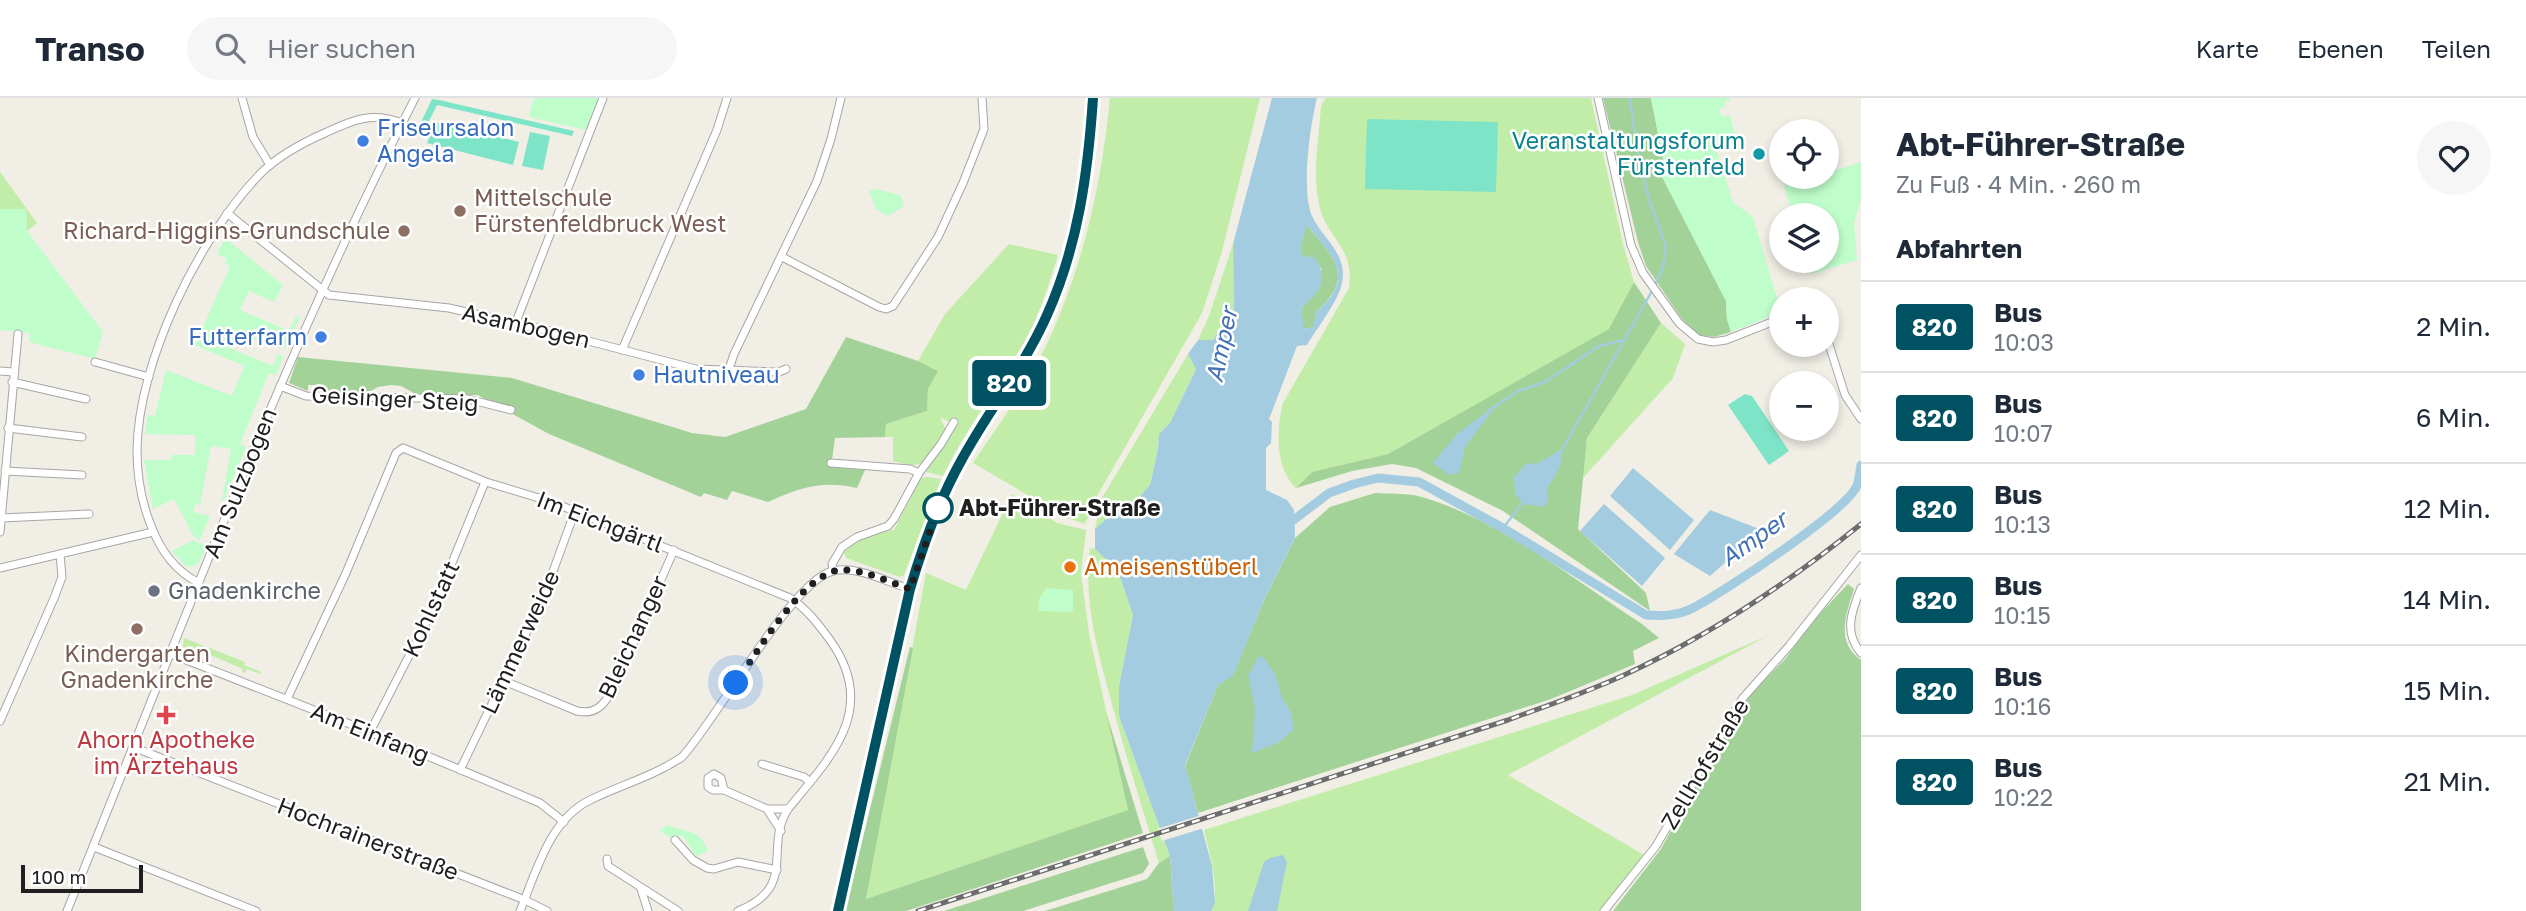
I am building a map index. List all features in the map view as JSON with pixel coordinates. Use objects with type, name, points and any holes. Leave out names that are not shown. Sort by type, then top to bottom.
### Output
[{"type":"main road","points":[[838,911],[910,589],[937,510],[950,481],[1031,346],[1058,287],[1070,253],[1082,200],[1093,98]]},
{"type":"street","points":[[242,98],[253,137],[270,165]]},
{"type":"street","name":"Am Sulzbogen","points":[[67,911],[280,386],[322,289],[415,98]]},
{"type":"street","points":[[516,322],[603,98]]},
{"type":"street","points":[[622,349],[717,130],[727,98]]},
{"type":"street","points":[[728,372],[821,171],[841,98]]},
{"type":"street","points":[[782,257],[879,307],[886,309],[897,301],[938,237],[978,148],[984,129],[982,98]]},
{"type":"street","points":[[1598,98],[1631,245],[1643,273],[1663,301],[1689,333],[1698,339],[1713,342],[1726,340],[1769,323]]},
{"type":"street","points":[[199,583],[177,569],[153,531],[141,494],[137,464],[141,415],[149,377],[183,288],[228,213],[270,165],[307,142],[351,121],[384,116],[402,123]]},
{"type":"street","points":[[228,213],[322,289]]},
{"type":"street","name":"Asambogen","points":[[322,289],[329,295],[435,306],[516,322],[687,368],[728,372],[780,372],[786,369]]},
{"type":"street","points":[[0,532],[18,334]]},
{"type":"street","points":[[1833,357],[1845,395],[1861,419]]},
{"type":"street","points":[[95,362],[149,377]]},
{"type":"street","points":[[0,371],[13,372]]},
{"type":"street","points":[[12,382],[86,399]]},
{"type":"street","name":"Geisinger Steig","points":[[280,386],[306,396],[468,399],[511,410]]},
{"type":"street","points":[[833,570],[832,564],[842,547],[857,537],[888,526],[894,519],[919,473],[954,422]]},
{"type":"street","points":[[8,428],[82,437]]},
{"type":"street","name":"Im Eichgärtl","points":[[287,699],[343,579],[396,453],[403,448],[485,482],[548,500],[795,601]]},
{"type":"street","points":[[831,463],[910,469],[919,473]]},
{"type":"street","points":[[5,471],[82,475]]},
{"type":"street","name":"Kohlstatt","points":[[370,732],[434,607],[485,482]]},
{"type":"street","name":"Lämmerweide","points":[[460,770],[544,596],[575,511]]},
{"type":"street","points":[[1,518],[89,513]]},
{"type":"street","points":[[0,568],[153,531]]},
{"type":"street","name":"Bleichanger","points":[[504,681],[577,711],[589,713],[598,708],[613,688],[674,550]]},
{"type":"street","points":[[0,721],[62,577],[60,554]]},
{"type":"street","name":"Zellhofstraße","points":[[1604,911],[1656,846],[1742,699],[1789,646],[1861,555]]},
{"type":"street","points":[[520,911],[546,847],[564,822],[577,808],[590,800],[648,776],[682,757],[795,601],[816,579],[833,570],[850,570],[910,589]]},
{"type":"street","points":[[1861,588],[1850,621],[1853,642],[1861,653]]},
{"type":"street","points":[[738,911],[761,899],[772,885],[777,870],[780,831],[788,809],[842,739],[849,719],[851,699],[847,672],[840,655],[802,606],[795,601]]},
{"type":"street","name":"Am Einfang","points":[[171,654],[370,732],[546,806],[564,822]]},
{"type":"street","name":"Hochrainerstraße","points":[[133,747],[525,900]]},
{"type":"street","points":[[762,764],[804,777],[810,782]]},
{"type":"street","points":[[724,790],[766,810],[788,809]]},
{"type":"street","points":[[766,810],[780,831]]},
{"type":"street","points":[[676,840],[693,860],[707,868],[714,869],[738,862],[777,870]]},
{"type":"street","points":[[94,847],[256,911]]},
{"type":"street","points":[[607,859],[608,866],[677,911]]},
{"type":"street","points":[[641,888],[648,911]]},
{"type":"street","points":[[525,900],[547,911]]},
{"type":"green space","points":[[534,98],[598,98],[586,130],[529,117]]},
{"type":"green space","points":[[1110,98],[1260,98],[1221,255],[1202,313],[1097,496],[1085,524],[1067,518],[973,463],[1035,368],[1068,292],[1079,261],[1095,197]]},
{"type":"green space","points":[[1326,98],[1591,98],[1634,282],[1610,329],[1388,454],[1312,472],[1296,488],[1284,470],[1279,448],[1283,403],[1349,288],[1348,262],[1327,226],[1317,192],[1316,168],[1321,106]]},
{"type":"green space","points":[[1603,98],[1651,98],[1663,159],[1658,169],[1726,301],[1731,332],[1714,337],[1699,335],[1682,319],[1646,266]]},
{"type":"green space","points":[[1651,98],[1729,98],[1730,100],[1725,102],[1726,106],[1719,109],[1722,117],[1730,115],[1735,135],[1714,142],[1733,202],[1753,217],[1774,287],[1769,287],[1769,317],[1731,332],[1726,301],[1658,169],[1663,159]]},
{"type":"green space","points":[[432,99],[574,131],[572,136],[437,105],[421,137],[415,135]]},
{"type":"green space","points":[[1367,119],[1498,122],[1496,192],[1365,189]]},
{"type":"green space","points":[[436,122],[519,142],[513,165],[427,143]]},
{"type":"green space","points":[[530,132],[550,136],[543,170],[522,166]]},
{"type":"green space","points":[[1861,162],[1861,198],[1854,223],[1857,260],[1839,265],[1839,203],[1789,203],[1785,189],[1839,189],[1839,169]]},
{"type":"green space","points":[[0,172],[37,223],[27,231],[26,209],[0,209]]},
{"type":"green space","points":[[875,189],[900,195],[904,206],[888,216],[876,209],[869,191]]},
{"type":"green space","points":[[0,209],[26,209],[27,231],[103,332],[95,359],[29,342],[30,333],[0,330]]},
{"type":"green space","points":[[1306,224],[1332,257],[1338,277],[1336,288],[1316,312],[1314,327],[1303,329],[1301,308],[1317,291],[1321,275],[1321,268],[1302,257],[1300,248]]},
{"type":"green space","points":[[225,238],[283,285],[274,302],[249,291],[240,310],[289,331],[296,316],[300,317],[286,348],[282,346],[280,349],[236,331],[230,348],[273,366],[278,354],[283,356],[276,375],[269,373],[240,444],[246,447],[224,500],[231,449],[211,446],[200,505],[195,504],[193,512],[210,516],[200,540],[194,537],[174,499],[153,509],[144,460],[171,460],[172,455],[195,455],[195,435],[145,434],[148,415],[155,416],[166,370],[232,396],[244,366],[195,345],[230,266],[225,263],[227,259],[217,254]]},
{"type":"green space","points":[[1009,244],[1058,255],[1040,310],[1025,341],[943,476],[926,472],[957,424],[940,418],[946,429],[924,462],[912,466],[893,461],[893,437],[885,437],[886,424],[927,411],[928,389],[938,371],[918,361],[945,314]]},
{"type":"green space","points":[[1233,244],[1234,309],[1213,340],[1198,340],[1209,316]]},
{"type":"green space","points":[[1634,282],[1661,323],[1587,438],[1578,529],[1646,593],[1650,611],[1503,511],[1416,468],[1392,464],[1352,471],[1296,488],[1312,472],[1388,454],[1609,329]]},
{"type":"green space","points":[[1661,323],[1685,344],[1673,378],[1583,478],[1587,438]]},
{"type":"green space","points":[[846,337],[918,361],[938,371],[928,389],[927,411],[886,424],[885,437],[835,438],[831,467],[865,470],[857,488],[822,485],[768,502],[732,491],[727,500],[704,493],[701,497],[549,434],[478,395],[426,395],[391,385],[378,387],[367,393],[324,393],[323,385],[308,385],[308,391],[289,383],[298,357],[512,378],[692,433],[725,437],[806,409]]},
{"type":"green space","points":[[1188,354],[1196,368],[1170,423],[1159,434],[1150,485],[1131,506],[1110,516],[1095,529],[1102,498]]},
{"type":"green space","points":[[1745,394],[1752,396],[1769,421],[1769,441],[1782,441],[1789,451],[1769,465],[1728,405]]},
{"type":"green space","points":[[921,478],[941,479],[904,575],[900,577],[846,558],[844,552],[855,543],[894,530]]},
{"type":"green space","points":[[1375,493],[1418,496],[1476,518],[1534,551],[1659,638],[1633,651],[1635,664],[1551,699],[1198,813],[1185,766],[1218,685],[1233,675],[1264,600],[1295,538],[1330,507]]},
{"type":"green space","points":[[1012,494],[1057,523],[1086,530],[1081,573],[1089,633],[1128,810],[866,899],[926,573],[966,590]]},
{"type":"green space","points":[[193,540],[207,546],[198,564],[187,567],[172,551]]},
{"type":"green space","points":[[1090,548],[1095,549],[1108,561],[1120,577],[1133,615],[1119,686],[1119,716],[1170,856],[1159,863],[1096,642],[1088,586]]},
{"type":"green space","points":[[1848,584],[1854,589],[1846,618],[1845,636],[1853,653],[1861,660],[1861,911],[1613,911],[1661,849],[1739,706],[1786,658],[1812,622]]},
{"type":"green space","points":[[1046,588],[1073,590],[1073,610],[1038,611],[1039,599]]},
{"type":"green space","points":[[1769,635],[1508,775],[1644,855],[1600,911],[1211,911],[1215,893],[1204,830],[1632,695]]},
{"type":"green space","points":[[184,638],[245,662],[244,665],[261,674],[247,669],[245,673],[242,672],[243,669],[201,651],[198,658],[182,650]]},
{"type":"green space","points":[[910,647],[913,648],[866,899],[1128,810],[1106,712],[1143,833],[906,911],[845,911]]},
{"type":"green space","points":[[668,825],[692,832],[701,838],[708,851],[698,856],[683,836],[670,837],[659,831]]},
{"type":"green space","points":[[1143,847],[1149,864],[1143,873],[1023,911],[944,911]]},
{"type":"green space","points":[[1170,856],[1174,911],[1045,911],[1147,879],[1159,863]]},
{"type":"water","points":[[1272,98],[1317,98],[1308,158],[1307,191],[1312,216],[1338,255],[1343,272],[1342,283],[1332,306],[1307,345],[1297,346],[1269,419],[1272,422],[1271,443],[1266,448],[1266,490],[1287,500],[1294,510],[1295,538],[1264,600],[1233,676],[1218,685],[1185,765],[1212,866],[1215,903],[1211,911],[1174,911],[1170,856],[1119,716],[1119,686],[1133,615],[1120,577],[1095,549],[1095,529],[1110,516],[1131,506],[1150,485],[1159,434],[1170,423],[1196,369],[1188,354],[1198,340],[1213,340],[1234,309],[1233,244]],"holes":[[[1307,225],[1332,257],[1338,278],[1336,288],[1316,312],[1313,327],[1304,329],[1301,308],[1318,291],[1322,279],[1314,257],[1302,256],[1300,248]]]},
{"type":"water","points":[[1497,404],[1465,447],[1459,473],[1449,475],[1433,463],[1457,434]]},
{"type":"water","points":[[1563,448],[1560,467],[1547,489],[1548,500],[1544,507],[1524,504],[1515,494],[1514,477],[1526,464],[1539,463]]},
{"type":"water","points":[[1633,468],[1694,520],[1670,550],[1610,496]]},
{"type":"water","points":[[1604,504],[1665,558],[1642,586],[1580,531]]},
{"type":"water","points":[[1710,510],[1762,530],[1710,576],[1674,554]]},
{"type":"water","points":[[1258,657],[1263,657],[1276,676],[1282,698],[1292,713],[1293,730],[1278,743],[1252,753],[1255,708],[1248,676]]},
{"type":"water","points":[[1283,855],[1287,862],[1277,911],[1248,911],[1264,862]]},
{"type":"pier","points":[[1202,815],[1207,827],[1162,841],[1157,829]]},
{"type":"waterway","name":"Amper","points":[[1630,98],[1637,149],[1649,199],[1666,247],[1663,267],[1655,285]]},
{"type":"waterway","name":"Amper","points":[[1562,450],[1652,291]]},
{"type":"waterway","points":[[1488,411],[1518,391],[1545,382],[1599,346],[1623,340]]},
{"type":"waterway","name":"Amper","points":[[1287,525],[1329,493],[1354,484],[1378,478],[1419,482],[1503,528],[1646,615],[1670,615],[1687,611],[1708,600],[1830,514],[1857,486],[1861,465]]},
{"type":"waterway","name":"Amper","points":[[1503,528],[1525,500]]},
{"type":"railway","points":[[918,911],[1508,720],[1594,688],[1686,644],[1746,608],[1861,524]]},
{"type":"bus line","name":"820","points":[[838,911],[919,558],[950,481],[1026,355],[1054,298],[1078,222],[1086,178],[1093,98]]},
{"type":"place","name":"Friseursalon Angela","points":[[363,141]]},
{"type":"place","name":"Veranstaltungsforum Fürstenfeld","points":[[1759,154]]},
{"type":"place","name":"Mittelschule Fürstenfeldbruck West","points":[[460,211]]},
{"type":"place","name":"Richard-Higgins-Grundschule","points":[[404,231]]},
{"type":"place","name":"Futterfarm","points":[[321,337]]},
{"type":"place","name":"Hautniveau","points":[[639,375]]},
{"type":"place","name":"Abt-Führer-Straße","points":[[938,508]]},
{"type":"place","name":"Ameisenstüberl","points":[[1070,567]]},
{"type":"place","name":"Gnadenkirche","points":[[154,591]]},
{"type":"place","name":"Kindergarten Gnadenkirche","points":[[137,629]]},
{"type":"place","name":"Ahorn Apotheke im Ärztehaus","points":[[166,715]]},
{"type":"route","points":[[736,683],[795,601],[816,579],[828,572],[850,570],[910,589],[938,508]]}]
